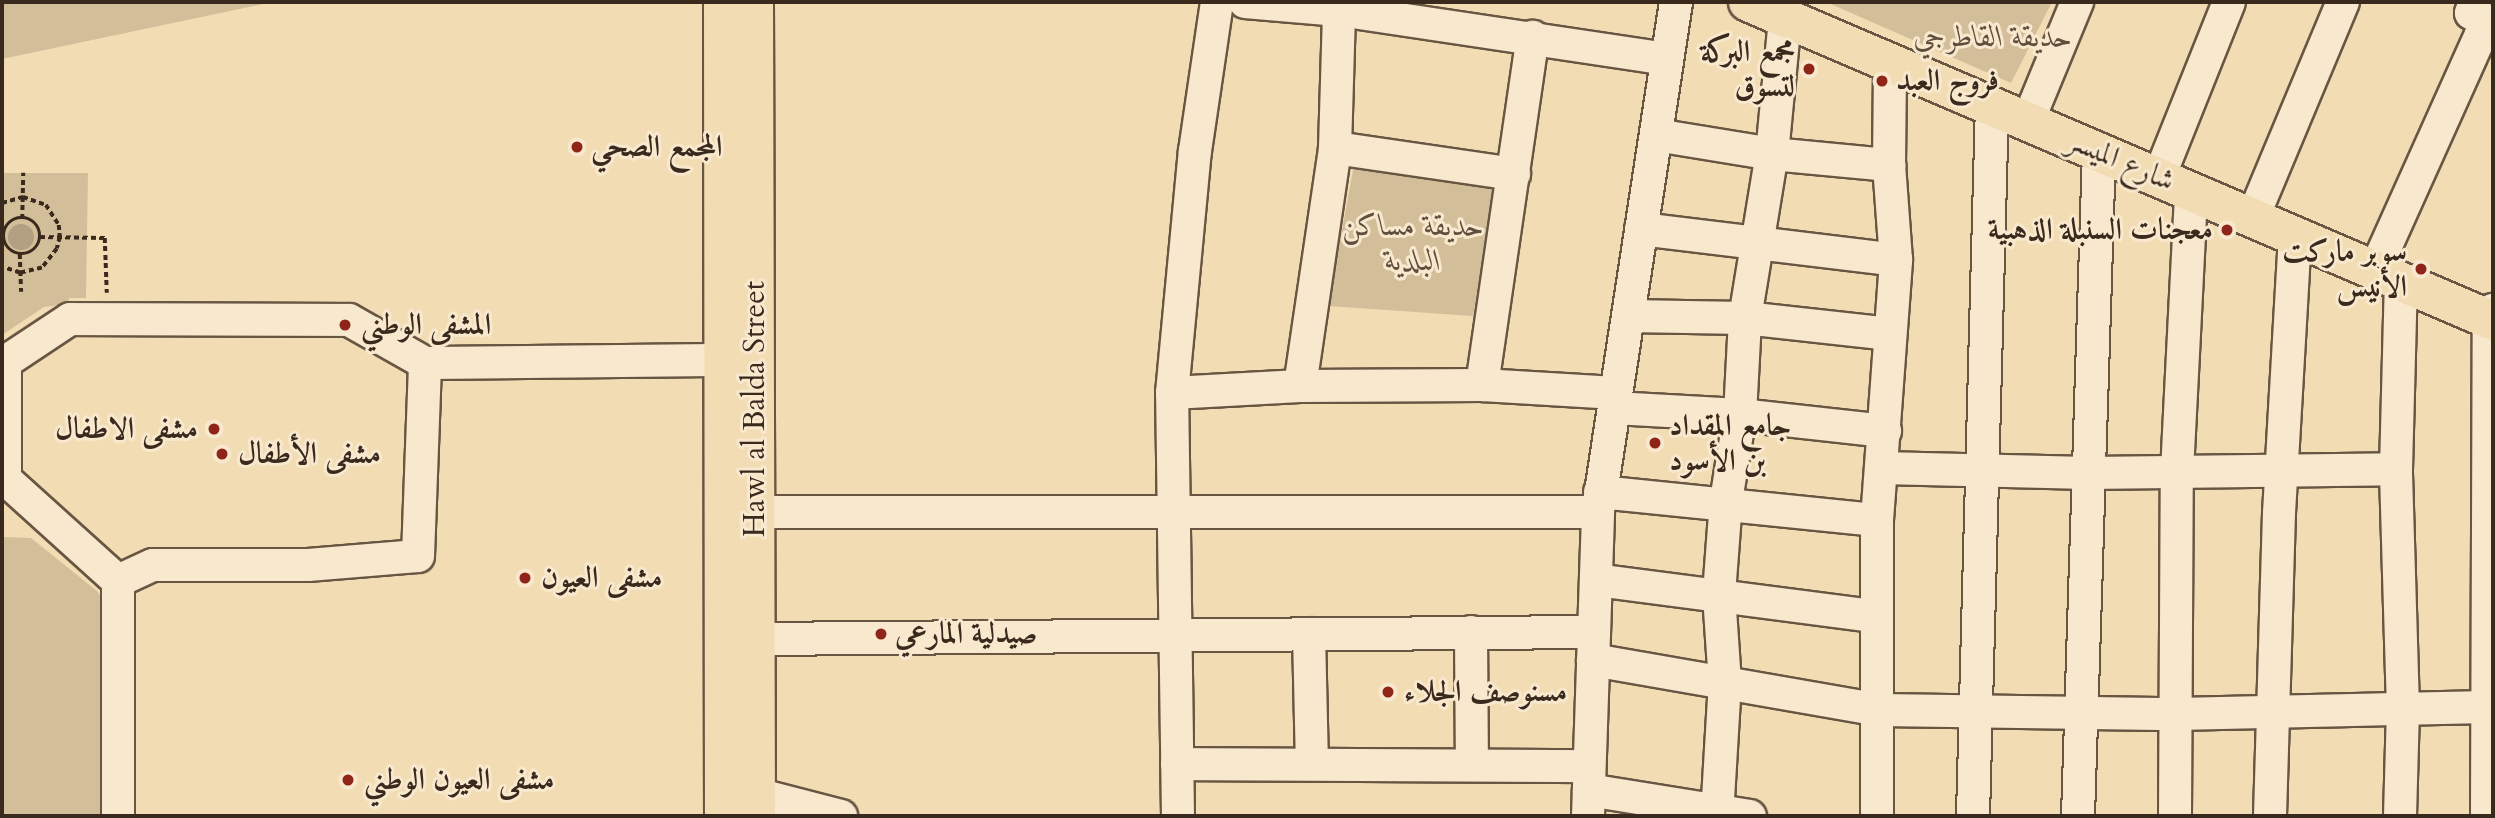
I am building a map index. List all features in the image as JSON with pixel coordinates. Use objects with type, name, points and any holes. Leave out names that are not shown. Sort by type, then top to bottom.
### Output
[{"type":"main road","name":"Hawl al Balda Street","points":[[723,2],[724,816]]},
{"type":"main road","name":"Hawl al Balda Street","points":[[754,2],[756,805]]},
{"type":"main road","name":"شارع الميسر","points":[[1748,2],[2295,236],[2492,317]]},
{"type":"street","points":[[1178,816],[1172,393],[1195,151],[1217,2]]},
{"type":"street","points":[[1245,2],[1339,10],[1533,37],[1665,59]]},
{"type":"street","points":[[1589,791],[1599,502],[1656,135],[1665,59],[1676,2]]},
{"type":"street","points":[[2028,121],[2077,2]]},
{"type":"street","points":[[2175,816],[2175,184],[2230,2]]},
{"type":"street","points":[[2253,217],[2343,2]]},
{"type":"street","points":[[2400,816],[2403,709],[2389,275],[2481,34],[2484,21],[2471,13],[2475,2]]},
{"type":"street","points":[[1300,386],[1335,148],[1339,10]]},
{"type":"street","points":[[1717,814],[1725,683],[1719,594],[1726,501],[1740,415],[1745,318],[1772,154],[1785,18]]},
{"type":"street","points":[[1482,385],[1533,37]]},
{"type":"street","points":[[1877,816],[1880,710],[1874,616],[1877,520],[1896,260],[1889,165],[1890,63]]},
{"type":"street","points":[[1973,816],[1992,106]]},
{"type":"street","points":[[1656,135],[1772,154],[1889,165]]},
{"type":"street","points":[[1335,148],[1514,174]]},
{"type":"street","points":[[2078,816],[2099,152]]},
{"type":"street","points":[[1641,229],[1758,241],[1896,260]]},
{"type":"street","points":[[2270,816],[2295,236]]},
{"type":"street","points":[[1628,316],[1745,318],[1890,334]]},
{"type":"street","points":[[2487,816],[2492,317]]},
{"type":"street","points":[[118,816],[118,581],[5,479],[5,362],[69,319],[349,320],[425,363],[723,360]]},
{"type":"street","points":[[118,581],[153,565],[308,565],[418,556],[425,363]]},
{"type":"street","points":[[1172,393],[1300,386],[1482,385],[1885,431]]},
{"type":"street","points":[[1882,468],[2088,473],[2284,468],[2396,469]]},
{"type":"street","points":[[756,512],[1173,512],[1726,501],[1877,520]]},
{"type":"street","points":[[1596,579],[1874,616]]},
{"type":"street","points":[[756,639],[1471,632],[1593,646],[1725,683],[1880,710],[2177,714],[2275,708],[2403,709],[2488,706]]},
{"type":"street","points":[[1471,632],[1472,762]]},
{"type":"street","points":[[1309,634],[1312,763]]},
{"type":"street","points":[[1177,764],[1472,762],[1589,791],[1717,814],[1750,816]]},
{"type":"street","points":[[756,805],[841,816]]},
{"type":"path","points":[[22,219],[23,173]]},
{"type":"path","points":[[2,203],[23,197],[46,205],[59,225],[60,237],[51,260],[42,268],[20,273],[2,267]]},
{"type":"path","points":[[22,219],[33,222],[40,237],[36,248],[20,254],[9,249],[3,238],[7,227],[22,219]]},
{"type":"path","points":[[40,237],[105,238],[107,319]]},
{"type":"path","points":[[20,254],[21,292]]},
{"type":"green space","points":[[2,2],[273,2],[2,59]]},
{"type":"green space","name":"حديقة القاطرجي","points":[[1826,2],[2052,2],[2011,83]]},
{"type":"green space","name":"حديقة مساكن البلدية","points":[[1354,165],[1494,185],[1473,316],[1328,306]]},
{"type":"green space","points":[[2,173],[88,173],[86,298],[69,298],[69,304],[44,307],[2,335]]},
{"type":"green space","points":[[2,537],[31,538],[97,591],[105,602],[101,816],[2,815]]},
{"type":"shaded area","points":[[21,224],[30,228],[34,237],[30,246],[21,250],[12,246],[8,237],[12,228]]},
{"type":"place","name":"مجمع البركة لتسوق","points":[[1809,69]]},
{"type":"place","name":"فروج العبد","points":[[1882,81]]},
{"type":"place","name":"المجمع الصحي","points":[[577,147]]},
{"type":"place","name":"معجنات السنبلة الذهبية","points":[[2227,230]]},
{"type":"place","name":"سوبر ماركت الأنيس","points":[[2421,269]]},
{"type":"place","name":"المشفى الوطني","points":[[345,325]]},
{"type":"place","name":"مشفى الاطفال","points":[[214,429]]},
{"type":"place","name":"جامع المقداد بن الأسود","points":[[1655,443]]},
{"type":"place","name":"مشفى الأطفال","points":[[222,454]]},
{"type":"place","name":"مشفى العيون","points":[[525,578]]},
{"type":"place","name":"صيدلية المارعي","points":[[881,634]]},
{"type":"place","name":"مسنوصف الجلاء","points":[[1388,692]]},
{"type":"place","name":"مشفى العيون الوطني","points":[[348,780]]}]
